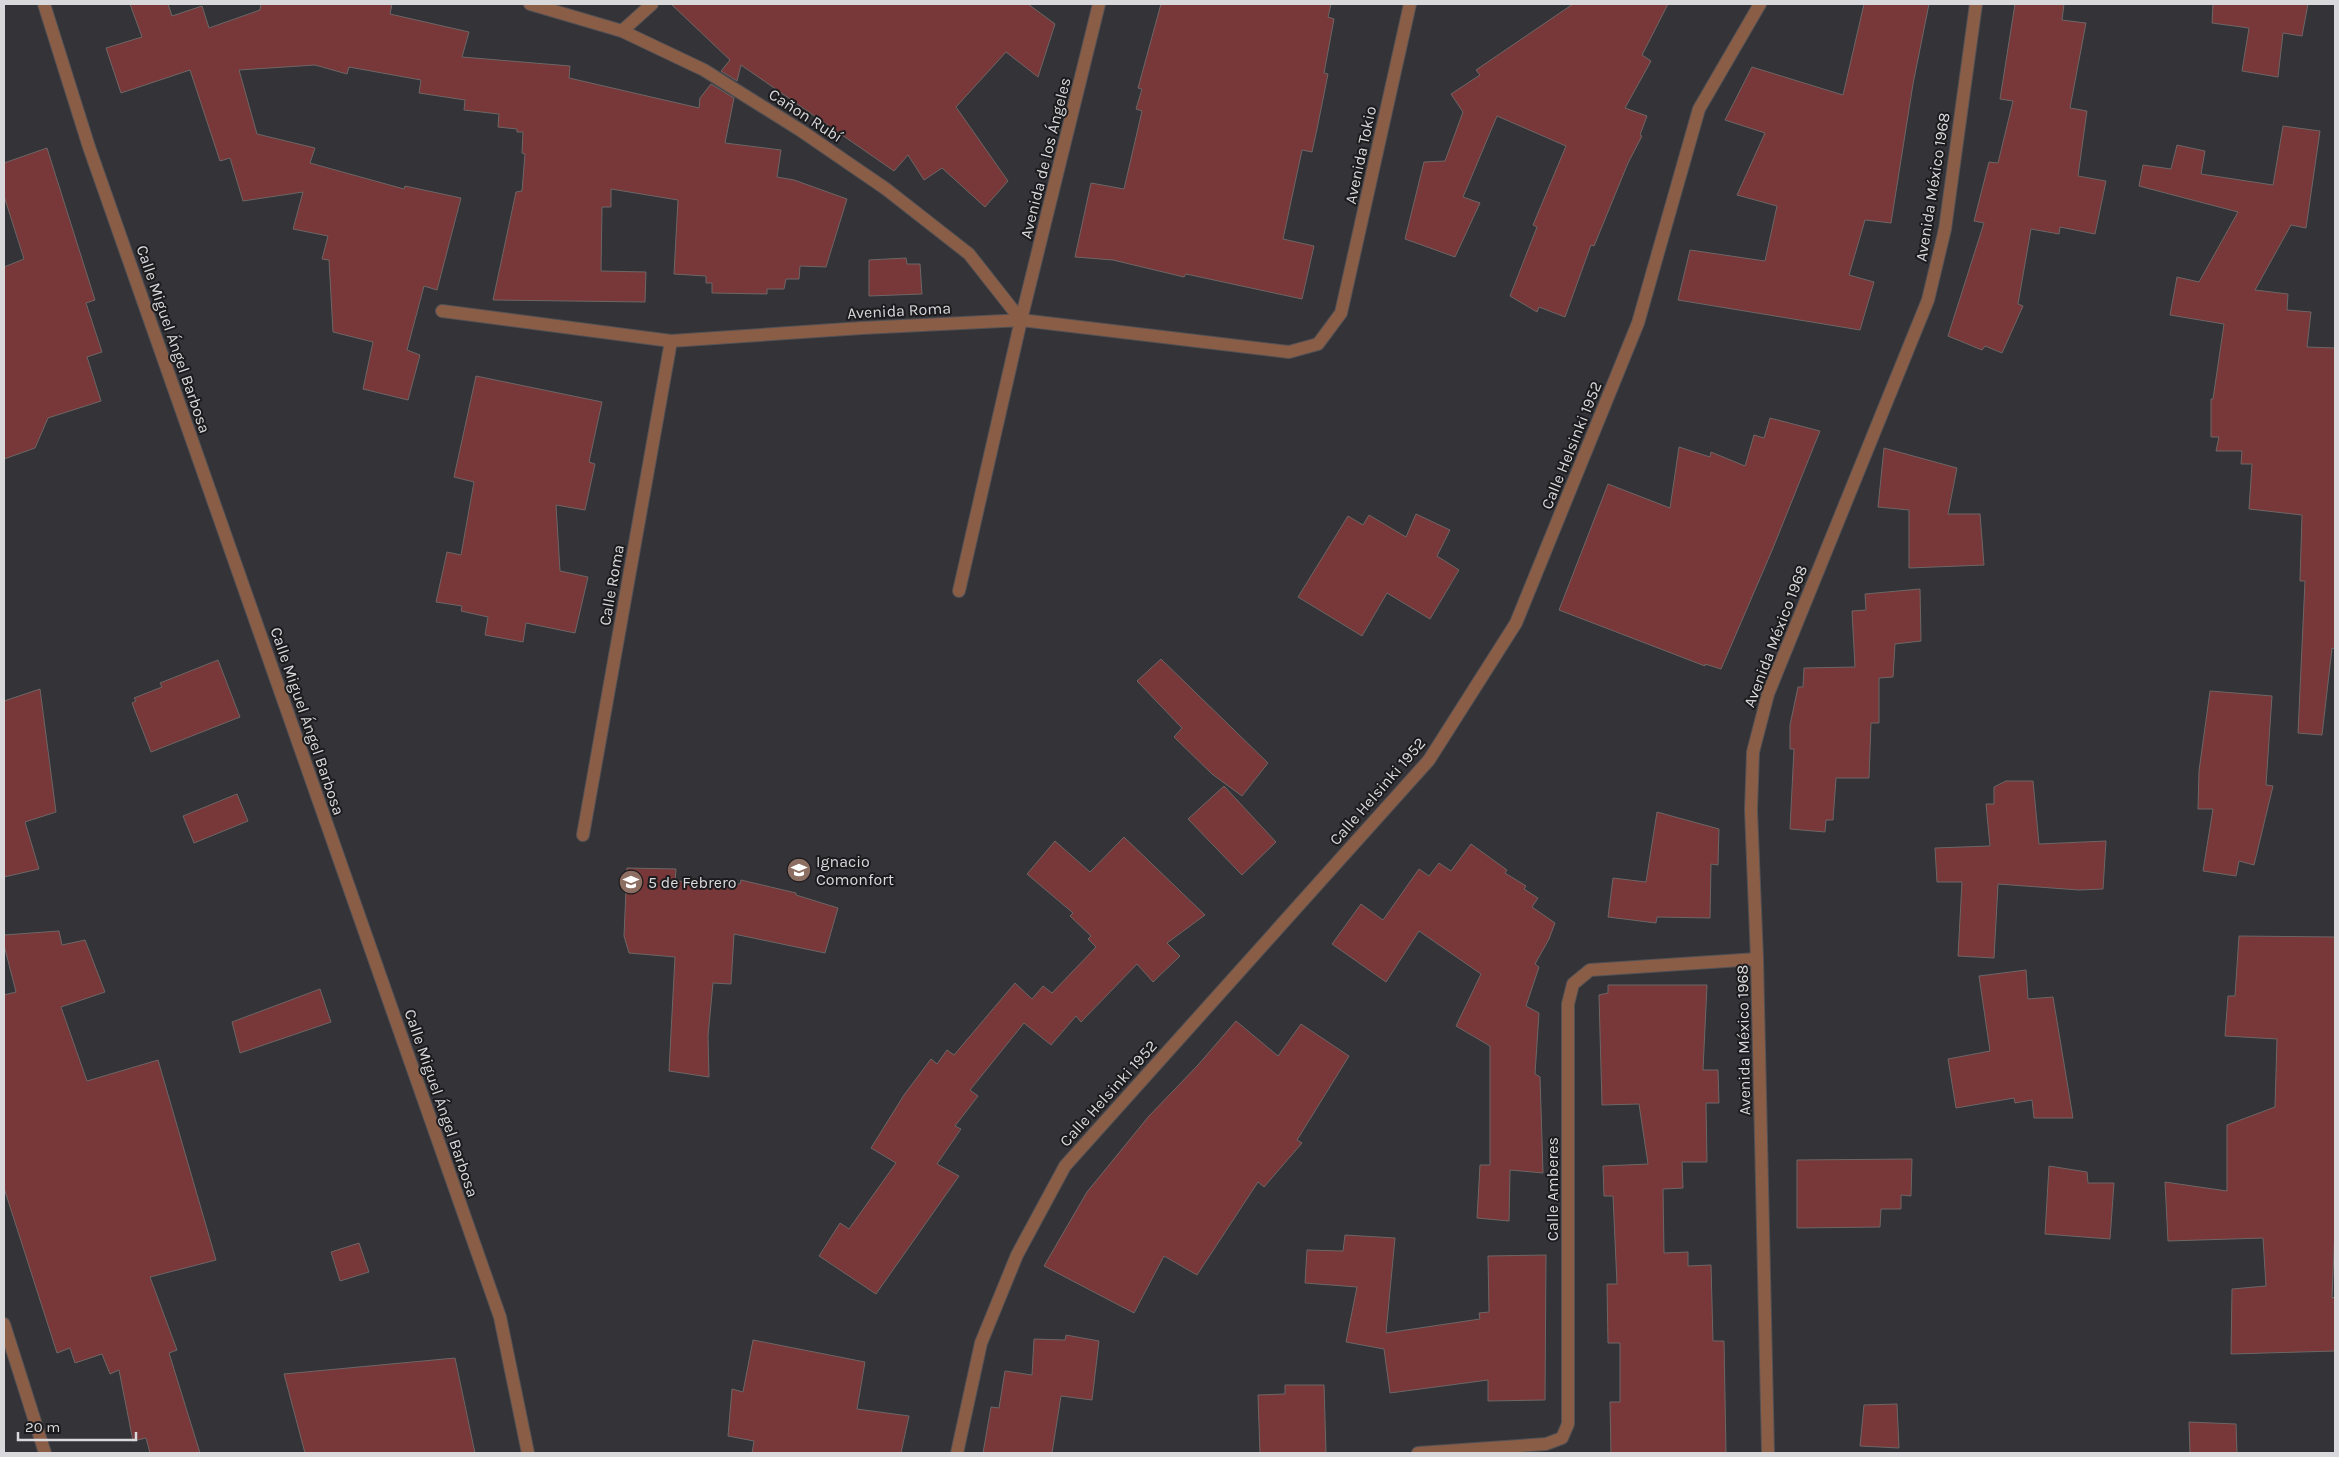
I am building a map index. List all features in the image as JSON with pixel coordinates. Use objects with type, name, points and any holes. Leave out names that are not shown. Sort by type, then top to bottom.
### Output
[{"type":"street","name":"Calle Miguel Ángel Barbosa","points":[[44,4],[92,156],[500,1317],[528,1453]]},
{"type":"street","name":"Cañon Rubí","points":[[530,4],[622,31],[704,70],[800,130],[886,189],[969,254],[1021,320]]},
{"type":"street","points":[[622,31],[652,4]]},
{"type":"street","name":"Avenida de los Ángeles","points":[[959,591],[1021,320],[1099,4]]},
{"type":"street","name":"Avenida Tokio","points":[[1341,313],[1410,4]]},
{"type":"street","name":"Calle Helsinki 1952","points":[[957,1453],[982,1343],[1017,1255],[1065,1166],[1429,760],[1516,623],[1638,323],[1699,109],[1760,4]]},
{"type":"street","name":"Avenida México 1968","points":[[1768,1453],[1757,959],[1751,810],[1753,752],[1768,694],[1928,300],[1945,229],[1976,4]]},
{"type":"street","name":"Avenida Roma","points":[[442,311],[671,341],[862,328],[1021,320],[1289,352],[1318,344],[1341,313]]},
{"type":"street","name":"Calle Roma","points":[[583,835],[671,341]]},
{"type":"street","name":"Calle Amberes","points":[[1418,1453],[1546,1444],[1562,1438],[1568,1424],[1568,1004],[1573,984],[1590,970],[1757,959]]},
{"type":"street","points":[[4,1324],[45,1453]]},
{"type":"building","points":[[130,4],[168,4],[172,16],[202,6],[209,28],[260,10],[261,4],[392,4],[390,14],[469,32],[462,57],[570,66],[569,78],[699,108],[700,98],[711,84],[734,98],[725,143],[781,150],[777,177],[794,180],[847,199],[826,267],[800,266],[799,279],[786,279],[784,289],[767,289],[767,294],[712,293],[712,283],[706,283],[706,276],[674,274],[678,200],[611,189],[611,207],[602,207],[601,271],[646,272],[645,302],[493,300],[516,192],[522,191],[525,154],[522,153],[523,132],[517,132],[517,129],[498,127],[499,114],[464,110],[465,100],[419,93],[421,80],[349,67],[347,74],[315,65],[239,70],[257,134],[315,148],[310,163],[404,189],[405,186],[461,198],[437,290],[424,286],[407,350],[420,355],[408,400],[363,389],[373,342],[333,332],[329,260],[322,259],[328,236],[293,229],[303,192],[243,201],[230,158],[220,161],[190,70],[121,93],[106,48],[142,37]]},
{"type":"building","points":[[671,4],[1028,4],[1055,24],[1038,77],[1006,52],[956,107],[1008,181],[985,207],[942,168],[924,180],[908,155],[894,171],[741,65],[737,81],[721,71],[730,60]]},
{"type":"building","points":[[1161,4],[1331,4],[1328,17],[1334,19],[1324,73],[1328,74],[1317,129],[1312,152],[1302,150],[1283,239],[1314,246],[1302,299],[1186,274],[1184,277],[1113,260],[1075,257],[1091,183],[1124,189],[1142,111],[1136,109],[1142,89],[1138,88]]},
{"type":"building","points":[[1573,4],[1668,4],[1642,55],[1651,61],[1625,108],[1647,116],[1640,135],[1642,136],[1628,163],[1594,246],[1591,245],[1565,317],[1539,307],[1537,312],[1510,296],[1537,227],[1533,225],[1566,146],[1497,116],[1463,197],[1480,203],[1455,257],[1405,239],[1424,162],[1445,161],[1463,112],[1451,94],[1480,75],[1476,70]]},
{"type":"building","points":[[1864,4],[1929,4],[1913,84],[1891,223],[1865,220],[1849,275],[1874,282],[1860,330],[1678,300],[1690,250],[1765,261],[1777,206],[1737,195],[1765,133],[1725,120],[1752,67],[1843,95]]},
{"type":"building","points":[[2015,4],[2064,4],[2062,20],[2086,23],[2070,108],[2087,111],[2078,176],[2106,181],[2095,234],[2060,227],[2059,234],[2031,229],[2018,304],[2023,306],[2002,353],[1985,346],[1982,350],[1948,336],[1984,223],[1974,221],[1989,162],[1998,163],[2013,101],[2000,99]]},
{"type":"building","points":[[2213,4],[2308,4],[2302,36],[2283,33],[2278,77],[2242,71],[2249,28],[2212,23]]},
{"type":"building","points":[[2283,126],[2320,131],[2306,228],[2291,225],[2255,290],[2288,294],[2287,310],[2311,312],[2307,347],[2335,348],[2335,649],[2332,648],[2322,735],[2298,733],[2305,581],[2300,581],[2302,515],[2249,509],[2252,464],[2241,464],[2242,451],[2216,451],[2219,437],[2211,437],[2211,399],[2213,399],[2224,324],[2170,315],[2177,277],[2199,282],[2238,212],[2139,186],[2143,165],[2171,169],[2177,145],[2205,151],[2201,174],[2273,185]]},
{"type":"building","points":[[47,148],[95,300],[86,303],[102,352],[87,357],[101,401],[48,418],[35,448],[4,459],[4,267],[24,259],[4,196],[4,163]]},
{"type":"building","points":[[906,258],[907,264],[920,264],[922,294],[869,296],[869,260]]},
{"type":"building","points":[[476,376],[602,402],[589,462],[595,464],[585,510],[556,505],[560,571],[588,577],[575,633],[526,623],[523,642],[485,635],[488,617],[461,611],[462,606],[436,602],[447,552],[461,555],[474,482],[454,477]]},
{"type":"building","points":[[1770,418],[1820,431],[1773,548],[1721,669],[1705,664],[1705,666],[1559,610],[1608,484],[1670,508],[1679,447],[1710,457],[1711,452],[1745,466],[1754,435],[1764,438]]},
{"type":"building","points":[[1884,448],[1957,468],[1948,514],[1980,514],[1984,565],[1909,568],[1909,510],[1878,507]]},
{"type":"building","points":[[1416,514],[1450,530],[1437,556],[1459,570],[1430,619],[1387,593],[1362,636],[1298,597],[1348,516],[1363,525],[1369,515],[1406,537]]},
{"type":"building","points":[[1920,589],[1921,641],[1895,644],[1893,677],[1879,678],[1879,723],[1871,723],[1869,778],[1836,778],[1833,820],[1826,820],[1825,832],[1790,829],[1794,749],[1790,749],[1790,725],[1798,687],[1803,687],[1804,668],[1855,667],[1852,611],[1866,610],[1865,594]]},
{"type":"building","points":[[1161,659],[1268,763],[1242,796],[1212,774],[1174,737],[1182,728],[1137,681]]},
{"type":"building","points":[[218,660],[240,717],[151,752],[132,703],[136,701],[134,698],[162,687],[160,683]]},
{"type":"building","points":[[40,689],[56,812],[25,822],[39,869],[4,877],[4,701]]},
{"type":"building","points":[[2210,691],[2272,696],[2266,785],[2273,786],[2254,865],[2239,861],[2236,876],[2203,871],[2213,809],[2198,809],[2199,771]]},
{"type":"building","points":[[2006,781],[2033,781],[2039,844],[2106,841],[2103,889],[2079,890],[1998,884],[1994,958],[1958,956],[1962,882],[1937,882],[1935,848],[1990,846],[1986,804],[1994,804],[1994,787]]},
{"type":"building","points":[[1224,786],[1276,842],[1242,875],[1188,819]]},
{"type":"building","points":[[237,794],[248,821],[194,843],[183,816]]},
{"type":"building","points":[[1657,812],[1719,829],[1718,865],[1711,864],[1710,918],[1657,917],[1656,923],[1608,917],[1613,878],[1646,882]]},
{"type":"building","points":[[1124,837],[1205,915],[1167,943],[1180,956],[1153,982],[1137,964],[1081,1022],[1076,1016],[1051,1045],[1024,1023],[970,1090],[978,1096],[955,1126],[961,1129],[937,1164],[959,1176],[876,1294],[819,1256],[840,1223],[849,1229],[896,1163],[871,1148],[904,1095],[931,1059],[937,1064],[947,1050],[954,1055],[1015,983],[1032,999],[1043,986],[1052,993],[1096,947],[1088,939],[1091,936],[1070,916],[1073,913],[1027,874],[1055,841],[1090,872]]},
{"type":"building","points":[[1471,844],[1507,870],[1505,873],[1526,886],[1524,889],[1538,898],[1532,907],[1555,923],[1549,939],[1535,964],[1539,967],[1526,1006],[1539,1013],[1535,1074],[1540,1077],[1543,1173],[1510,1170],[1509,1221],[1477,1218],[1480,1165],[1490,1165],[1490,1046],[1456,1026],[1481,974],[1419,931],[1386,982],[1332,944],[1361,904],[1383,920],[1419,869],[1429,876],[1439,863],[1451,871]]},
{"type":"building","points":[[627,868],[676,869],[675,881],[740,884],[741,880],[796,893],[796,895],[838,908],[825,953],[734,934],[731,984],[713,983],[708,1036],[709,1077],[669,1071],[675,957],[629,953],[624,936]]},
{"type":"building","points":[[59,931],[62,945],[85,940],[105,992],[61,1007],[87,1081],[158,1060],[216,1260],[150,1277],[177,1350],[169,1353],[200,1453],[150,1453],[146,1438],[133,1441],[119,1370],[110,1374],[102,1354],[75,1363],[70,1348],[57,1353],[4,1188],[4,995],[16,992],[4,945],[4,935]]},
{"type":"building","points":[[2239,936],[2335,937],[2335,1227],[2332,1298],[2335,1297],[2335,1351],[2231,1354],[2232,1289],[2266,1286],[2263,1238],[2168,1241],[2165,1182],[2227,1191],[2227,1125],[2275,1107],[2277,1039],[2225,1036],[2228,996],[2235,996]]},
{"type":"building","points":[[2026,970],[2028,999],[2053,997],[2073,1118],[2034,1118],[2032,1100],[2015,1103],[2014,1098],[1956,1108],[1948,1059],[1990,1051],[1979,976]]},
{"type":"building","points":[[1608,985],[1707,985],[1703,1070],[1718,1070],[1719,1103],[1706,1103],[1707,1162],[1682,1162],[1683,1188],[1663,1189],[1664,1253],[1688,1252],[1688,1266],[1711,1265],[1713,1341],[1724,1341],[1726,1453],[1611,1453],[1610,1402],[1620,1402],[1620,1343],[1608,1343],[1607,1284],[1617,1284],[1613,1196],[1604,1196],[1603,1166],[1648,1164],[1639,1104],[1602,1105],[1599,995],[1608,993]]},
{"type":"building","points":[[320,989],[331,1022],[240,1053],[232,1022]]},
{"type":"building","points":[[1236,1021],[1278,1056],[1301,1024],[1349,1056],[1297,1140],[1302,1143],[1264,1187],[1258,1182],[1197,1275],[1164,1256],[1134,1313],[1044,1266],[1087,1192],[1149,1116],[1198,1065]]},
{"type":"building","points":[[1912,1159],[1911,1196],[1901,1195],[1901,1209],[1881,1209],[1880,1227],[1797,1228],[1797,1160]]},
{"type":"building","points":[[2049,1166],[2087,1172],[2088,1183],[2114,1183],[2110,1239],[2045,1234]]},
{"type":"building","points":[[1345,1235],[1395,1238],[1386,1333],[1480,1319],[1479,1313],[1489,1312],[1488,1256],[1546,1255],[1545,1400],[1488,1401],[1488,1380],[1390,1393],[1384,1349],[1346,1342],[1357,1287],[1305,1283],[1307,1250],[1343,1251]]},
{"type":"building","points":[[359,1243],[369,1272],[340,1281],[331,1252]]},
{"type":"building","points":[[1066,1335],[1099,1341],[1092,1400],[1061,1396],[1052,1453],[983,1453],[991,1407],[999,1408],[1005,1371],[1032,1375],[1034,1339],[1065,1340]]},
{"type":"building","points":[[753,1340],[865,1362],[857,1409],[909,1416],[901,1453],[752,1453],[754,1441],[728,1436],[732,1389],[743,1392]]},
{"type":"building","points":[[455,1358],[475,1453],[305,1453],[284,1374]]},
{"type":"building","points":[[1285,1385],[1324,1385],[1326,1453],[1260,1453],[1258,1395],[1285,1394]]},
{"type":"building","points":[[1897,1404],[1899,1448],[1860,1446],[1864,1405]]},
{"type":"building","points":[[2189,1422],[2236,1424],[2237,1453],[2190,1453]]},
{"type":"place","name":"Ignacio Comonfort","points":[[799,870]]},
{"type":"place","name":"5 de Febrero","points":[[631,882]]}]
